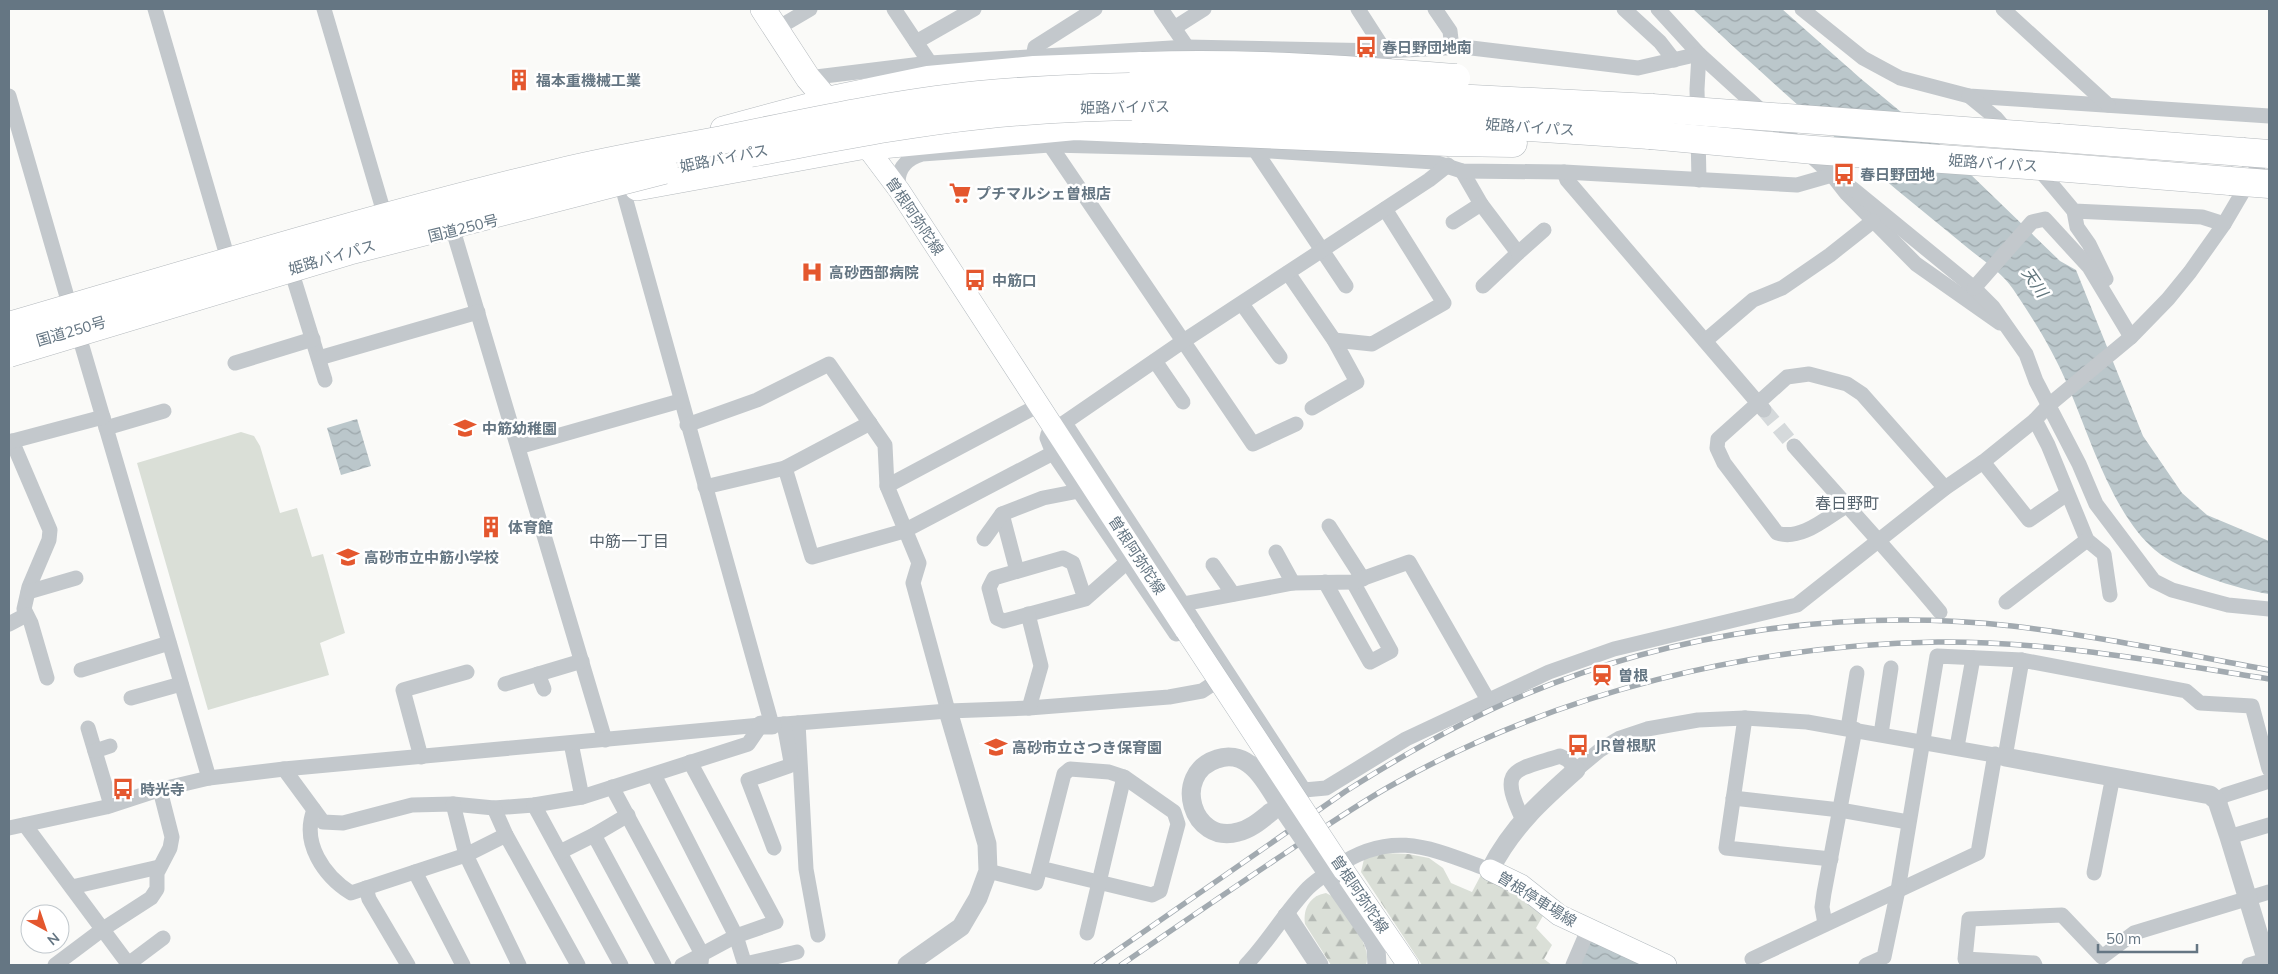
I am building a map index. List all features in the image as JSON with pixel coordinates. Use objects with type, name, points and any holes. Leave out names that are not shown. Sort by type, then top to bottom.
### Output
[{"type":"highway","points":[[769,19],[808,78],[866,146],[921,147],[986,141],[1076,126],[1143,129],[1453,129]]},
{"type":"highway","points":[[827,101],[928,80],[1034,70],[1185,65],[1340,69],[1453,129]]},
{"type":"highway","name":"姫路バイパス","points":[[9,326],[369,221],[561,172],[860,112],[976,96],[1058,89],[1174,86],[1336,90],[1453,129],[1538,101],[2261,151]]},
{"type":"highway","name":"国道250号","points":[[9,349],[74,322],[230,267],[387,223],[562,178],[748,121],[827,101]]},
{"type":"highway","name":"姫路バイパス","points":[[9,353],[348,251],[646,173],[858,132],[981,115],[1146,105],[1362,114],[1553,143],[1648,141],[1814,150],[2269,184]]},
{"type":"highway","name":"国道250号","points":[[9,333],[74,322],[292,273],[453,230],[623,190],[866,146]]},
{"type":"main road","name":"曽根阿弥陀線","points":[[866,146],[899,190],[1038,405],[1060,426],[1338,875],[1408,965]]},
{"type":"main road","name":"曽根停車場線","points":[[1490,870],[1521,885],[1559,915],[1666,965]]},
{"type":"street","points":[[155,9],[230,267]]},
{"type":"street","points":[[324,9],[387,223]]},
{"type":"street","points":[[769,19],[810,9]]},
{"type":"street","points":[[894,9],[930,63]]},
{"type":"street","points":[[916,42],[974,9]]},
{"type":"street","points":[[1032,57],[1034,47],[1095,9]]},
{"type":"street","points":[[1161,9],[1187,48]]},
{"type":"street","points":[[1174,28],[1204,9]]},
{"type":"street","points":[[1358,9],[1385,51],[1377,158]]},
{"type":"street","points":[[1435,9],[1450,31],[1452,48]]},
{"type":"street","points":[[1624,9],[1660,42],[1674,60]]},
{"type":"street","points":[[1658,9],[1699,54],[1832,175],[1853,188],[1974,288],[1994,307],[2026,354],[2036,381],[2055,400],[2096,504],[2154,581],[2172,590],[2228,605],[2269,609]]},
{"type":"street","points":[[1802,9],[1863,58],[1900,78],[1969,96],[2269,116]]},
{"type":"street","points":[[2003,9],[2108,105]]},
{"type":"street","points":[[1032,57],[1110,45]]},
{"type":"street","points":[[808,78],[930,63],[1187,48],[1385,51],[1452,48],[1638,68],[1699,54]]},
{"type":"street","points":[[1699,54],[1697,89],[1699,180]]},
{"type":"street","points":[[827,101],[871,70]]},
{"type":"street","points":[[9,96],[209,778]]},
{"type":"street","points":[[1969,96],[1996,118],[2074,211],[2077,227],[2090,244],[2110,288],[2111,304]]},
{"type":"street","points":[[899,190],[898,183],[901,169],[921,147],[986,141],[1050,145],[1255,150],[1377,158],[1453,129],[1564,172],[1797,184],[1832,175]]},
{"type":"street","points":[[1453,129],[1481,204],[1518,253]]},
{"type":"street","points":[[1278,807],[1210,686],[1053,453],[1047,438],[1060,426],[1182,342],[1385,209],[1453,129]]},
{"type":"street","points":[[1050,145],[1253,444],[1296,423]]},
{"type":"street","points":[[1255,150],[1346,286]]},
{"type":"street","points":[[1377,965],[1376,948],[1372,938],[1338,875],[1264,780],[1249,764],[1233,757],[1218,758],[1202,767],[1195,775],[1190,794],[1194,813],[1206,826],[1214,831],[1223,833],[1239,832],[1278,807],[1304,790],[1326,788],[1406,739],[1549,672],[1614,649],[1797,605],[1945,488],[1983,462],[2035,420],[2055,400],[2132,336],[2190,272],[2224,224],[2261,151]]},
{"type":"street","points":[[1564,172],[1567,180],[1761,406]]},
{"type":"street","points":[[1832,175],[1846,194],[1916,264],[2013,334]]},
{"type":"street","points":[[623,190],[704,486],[791,762],[789,766],[748,780],[774,848]]},
{"type":"street","points":[[1453,222],[1481,204]]},
{"type":"street","points":[[1334,340],[1372,344],[1449,308],[1385,209]]},
{"type":"street","points":[[2074,211],[2202,217],[2224,224]]},
{"type":"street","points":[[1974,288],[2032,222],[2045,219],[2052,224],[2089,267],[2132,336]]},
{"type":"street","points":[[1705,341],[1753,300],[1782,288],[1830,255],[1873,221]]},
{"type":"street","points":[[453,230],[605,740]]},
{"type":"street","points":[[1483,286],[1544,230]]},
{"type":"street","points":[[292,273],[325,380]]},
{"type":"street","points":[[1288,273],[1334,340],[1357,382],[1312,408]]},
{"type":"street","points":[[1242,304],[1280,357]]},
{"type":"street","points":[[319,358],[478,312]]},
{"type":"street","points":[[235,363],[312,339]]},
{"type":"street","points":[[1155,361],[1183,402]]},
{"type":"street","points":[[687,424],[757,400],[829,364],[885,445],[887,486],[904,531],[919,563],[913,582],[987,844],[988,871],[978,898],[961,927],[907,965]]},
{"type":"street","points":[[1846,506],[1799,534],[1786,536],[1777,533],[1772,529],[1724,463],[1717,448],[1718,439],[1723,433],[1761,406],[1787,377],[1809,374],[1847,384],[1862,394],[1945,488]]},
{"type":"street","points":[[518,447],[680,401]]},
{"type":"street","points":[[887,486],[1038,405]]},
{"type":"street","points":[[47,678],[31,623],[24,609],[28,592],[50,540],[50,530],[10,442],[164,411]]},
{"type":"street","points":[[2035,420],[2087,540],[2104,554],[2110,595]]},
{"type":"street","points":[[704,486],[785,468],[870,423]]},
{"type":"street","points":[[1060,426],[1183,604],[1304,790]]},
{"type":"street","points":[[1794,446],[1846,506],[1880,540],[1940,612]]},
{"type":"street","points":[[785,468],[812,557],[904,531],[1053,453]]},
{"type":"street","points":[[1983,462],[2029,520],[2068,494]]},
{"type":"street","points":[[984,539],[1002,514],[1043,498],[1079,491]]},
{"type":"street","points":[[1002,514],[1016,571]]},
{"type":"street","points":[[1325,582],[1370,662],[1391,651],[1358,580],[1329,526]]},
{"type":"street","points":[[2016,600],[2087,540]]},
{"type":"street","points":[[1276,552],[1293,583]]},
{"type":"street","points":[[1085,599],[1073,563],[1063,558],[994,578],[989,588],[996,618],[1004,622],[1085,599],[1127,562]]},
{"type":"street","points":[[1183,604],[1293,583],[1358,580],[1409,562],[1488,700]]},
{"type":"street","points":[[1213,565],[1233,594]]},
{"type":"street","points":[[28,592],[76,578]]},
{"type":"street","points":[[1028,614],[1041,666],[1029,708]]},
{"type":"street","points":[[9,624],[26,615]]},
{"type":"street","points":[[81,670],[99,671],[169,643]]},
{"type":"street","points":[[1866,965],[1884,957],[1898,890],[1937,656],[2022,660],[2186,691],[2200,703],[2252,706],[2269,769]]},
{"type":"street","points":[[1957,747],[1974,658]]},
{"type":"street","points":[[1752,959],[1978,853],[2022,660]]},
{"type":"street","points":[[505,684],[582,661]]},
{"type":"street","points":[[1881,734],[1892,668]]},
{"type":"street","points":[[421,757],[403,690],[467,672]]},
{"type":"street","points":[[1825,924],[1822,908],[1840,810],[1857,673]]},
{"type":"street","points":[[538,674],[544,689]]},
{"type":"street","points":[[9,828],[111,805],[209,778],[284,769],[779,724],[948,711],[1029,708],[1169,696],[1202,691],[1229,674]]},
{"type":"street","points":[[132,698],[181,684]]},
{"type":"street","points":[[1745,718],[1726,848],[1831,859]]},
{"type":"street","points":[[1246,965],[1309,887],[1348,859],[1378,846],[1417,847],[1437,851],[1490,870],[1508,838],[1523,820],[1576,770],[1600,750],[1620,738],[1647,729],[1698,720],[1745,718],[1783,719],[1851,729],[2210,795],[2217,801],[2248,898],[2261,964]]},
{"type":"street","points":[[284,769],[322,822],[343,823],[412,805],[453,804],[494,808],[534,805],[582,797],[748,744],[779,724]]},
{"type":"street","points":[[779,724],[818,935]]},
{"type":"street","points":[[88,728],[111,805]]},
{"type":"street","points":[[571,743],[582,797]]},
{"type":"street","points":[[95,751],[110,746]]},
{"type":"street","points":[[1523,820],[1511,796],[1509,784],[1513,774],[1526,767],[1560,756],[1568,760],[1576,770]]},
{"type":"street","points":[[682,965],[701,960],[736,936],[776,922],[690,762]]},
{"type":"street","points":[[988,871],[1036,883],[1064,774],[1070,769],[1109,772],[1124,777],[1174,812],[1178,824],[1160,890],[1152,895],[1040,868]]},
{"type":"street","points":[[654,775],[736,936],[745,964],[797,952]]},
{"type":"street","points":[[2094,873],[2105,851],[2113,776]]},
{"type":"street","points":[[1086,932],[1124,777]]},
{"type":"street","points":[[2217,801],[2225,795],[2269,781]]},
{"type":"street","points":[[612,787],[701,960]]},
{"type":"street","points":[[55,965],[103,929],[152,898],[157,889],[159,867],[170,848],[172,837],[160,790]]},
{"type":"street","points":[[1733,798],[1840,810],[1908,822]]},
{"type":"street","points":[[453,804],[466,855],[518,965]]},
{"type":"street","points":[[534,805],[621,965]]},
{"type":"street","points":[[494,808],[506,835],[578,965]]},
{"type":"street","points":[[314,810],[309,823],[309,839],[322,864],[339,885],[351,893],[466,855],[506,835]]},
{"type":"street","points":[[560,852],[628,815]]},
{"type":"street","points":[[25,825],[128,965],[163,938]]},
{"type":"street","points":[[2229,837],[2269,825]]},
{"type":"street","points":[[594,835],[664,965]]},
{"type":"street","points":[[72,887],[159,867]]},
{"type":"street","points":[[415,872],[463,965]]},
{"type":"street","points":[[366,888],[370,899],[408,965]]},
{"type":"street","points":[[2034,965],[2034,963],[1966,959],[1969,919],[2062,915],[2102,961],[2134,933],[2269,892]]},
{"type":"street","points":[[1286,916],[1320,965]]},
{"type":"street","points":[[1573,965],[1588,930]]},
{"type":"green space","points":[[241,432],[254,436],[260,446],[280,513],[297,508],[312,557],[323,554],[345,633],[320,643],[329,675],[208,710],[137,463]]},
{"type":"green space","points":[[1384,853],[1408,854],[1429,858],[1443,868],[1451,883],[1472,892],[1481,875],[1524,898],[1544,914],[1536,928],[1552,945],[1544,959],[1552,965],[1422,965],[1361,872],[1364,859]]},
{"type":"green space","points":[[1326,893],[1338,901],[1363,941],[1367,958],[1366,965],[1331,965],[1305,924],[1305,913],[1309,904],[1316,897]]},
{"type":"water","name":"天川","points":[[1693,9],[1782,9],[1860,78],[1936,141],[2060,261],[2076,270],[2143,436],[2182,493],[2207,515],[2269,541],[2269,594],[2241,588],[2194,572],[2166,558],[2140,535],[2115,496],[2050,349],[2009,283],[1819,124]]},
{"type":"water","points":[[357,419],[371,466],[341,475],[327,428]]},
{"type":"water","points":[[1589,940],[1647,965],[1578,965]]},
{"type":"tunnel","points":[[1764,410],[1794,446]]},
{"type":"railway","points":[[1096,965],[1346,791],[1455,727],[1524,695],[1582,673],[1642,655],[1702,640],[1826,623],[1888,620],[1950,621],[2012,626],[2076,635],[2269,670]]},
{"type":"railway","points":[[1121,965],[1305,840],[1394,784],[1457,752],[1522,723],[1589,699],[1657,680],[1726,664],[1797,653],[1867,645],[1938,642],[2021,645],[2063,649],[2269,679]]},
{"type":"place","name":"春日野団地南","points":[[1366,47]]},
{"type":"place","name":"福本重機械工業","points":[[519,80]]},
{"type":"place","name":"春日野団地","points":[[1844,174]]},
{"type":"place","name":"プチマルシェ曽根店","points":[[960,193]]},
{"type":"place","name":"高砂西部病院","points":[[812,272]]},
{"type":"place","name":"中筋口","points":[[975,280]]},
{"type":"place","name":"中筋幼稚園","points":[[465,428]]},
{"type":"place","name":"体育館","points":[[491,527]]},
{"type":"place","name":"高砂市立中筋小学校","points":[[348,557]]},
{"type":"place","name":"曽根","points":[[1602,675]]},
{"type":"place","name":"JR曽根駅","points":[[1578,745]]},
{"type":"place","name":"高砂市立さつき保育園","points":[[996,747]]},
{"type":"place","name":"時光寺","points":[[123,789]]},
{"type":"district","name":"春日野町","points":[[1847,503]]},
{"type":"district","name":"中筋一丁目","points":[[629,541]]}]
